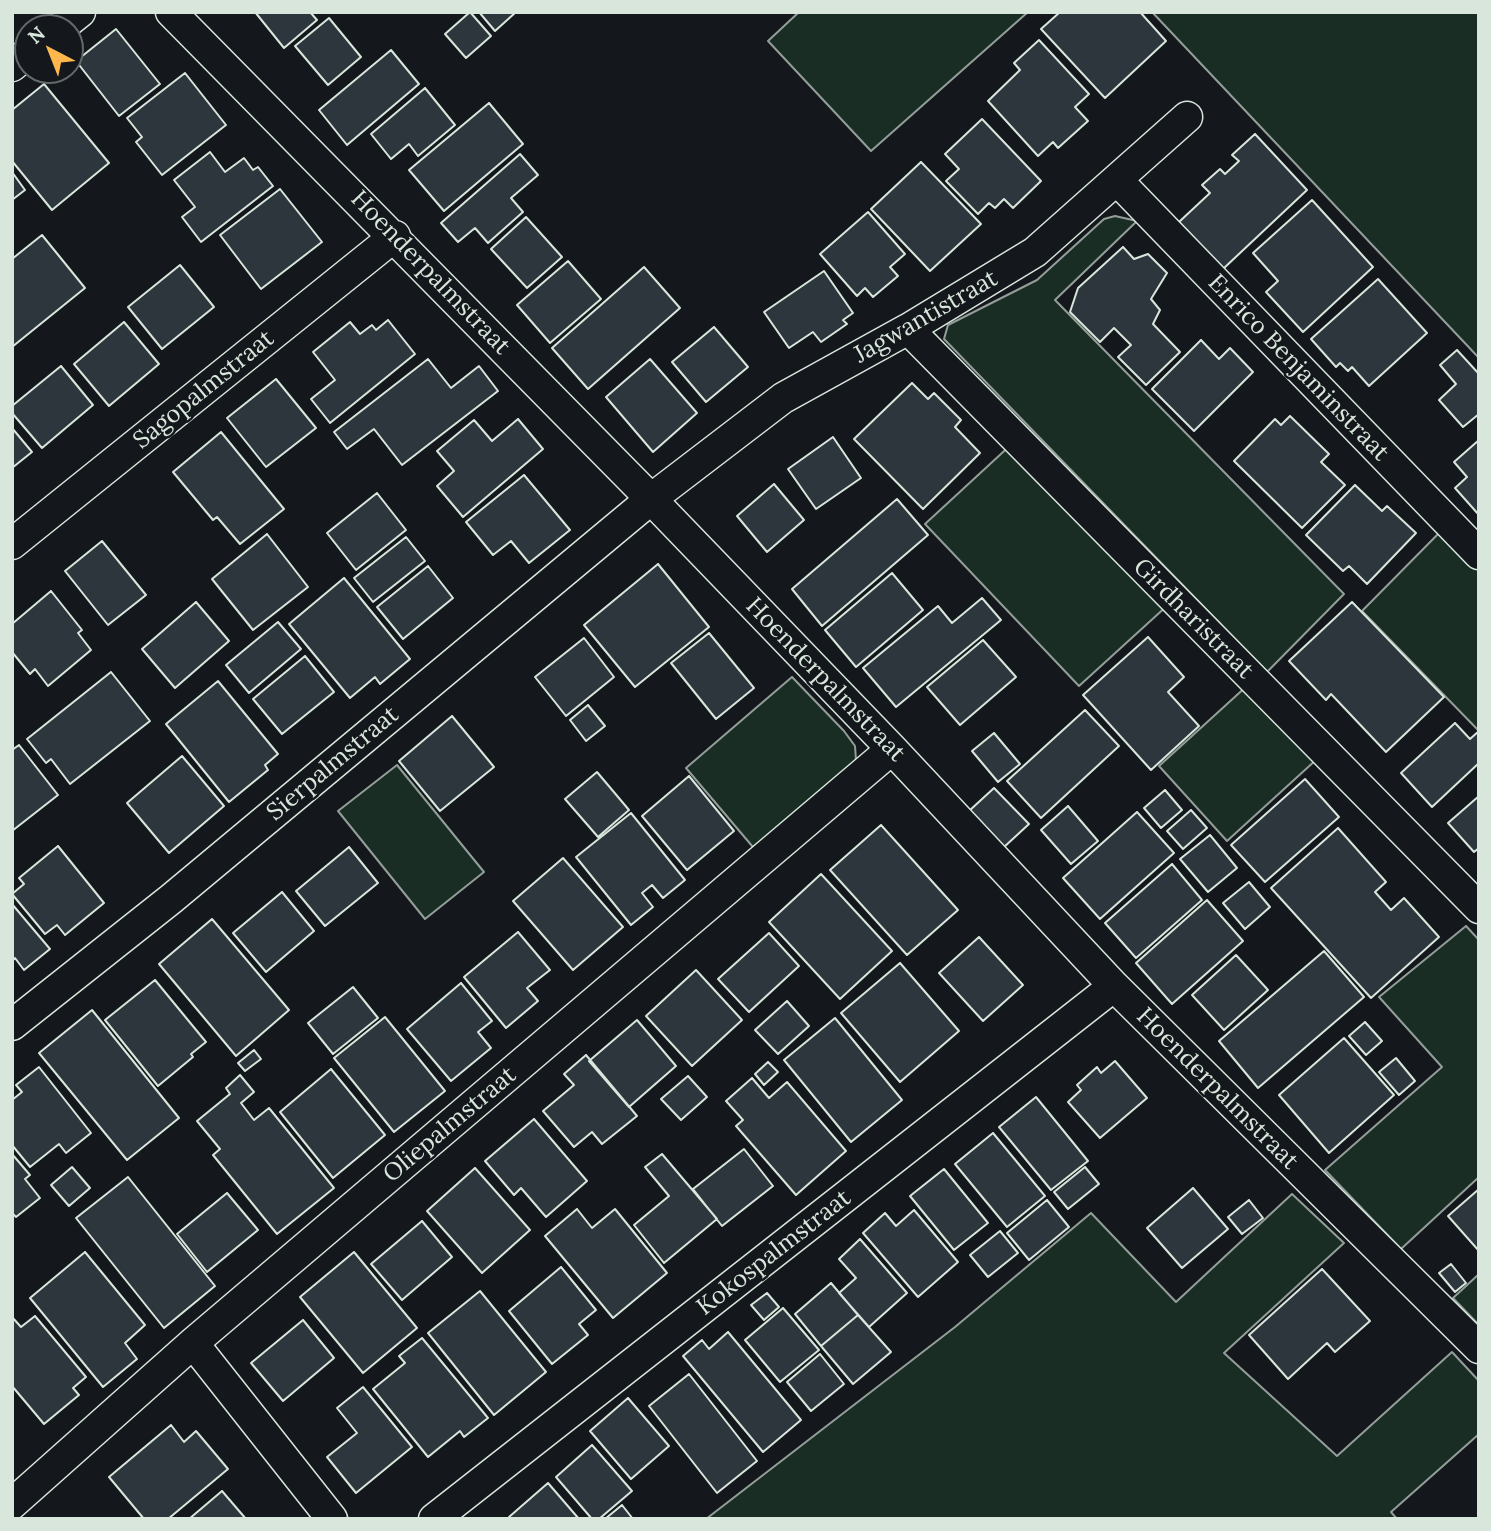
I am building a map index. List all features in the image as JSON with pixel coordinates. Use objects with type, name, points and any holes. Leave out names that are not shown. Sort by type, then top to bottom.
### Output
[{"type":"street","name":"Hoenderpalmstraat","points":[[171,12],[395,236],[651,499],[1114,986],[1479,1348]]},
{"type":"street","name":"Jagwantistraat","points":[[651,499],[783,398],[908,329],[1035,252],[1187,117]]},
{"type":"street","name":"Enrico Benjaminstraat","points":[[1118,181],[1479,554]]},
{"type":"street","name":"Sagopalmstraat","points":[[12,544],[395,236]]},
{"type":"street","name":"Girdharistraat","points":[[908,329],[1479,908]]},
{"type":"street","name":"Sierpalmstraat","points":[[12,1025],[171,899],[651,499]]},
{"type":"street","name":"Oliepalmstraat","points":[[12,1504],[193,1343],[892,750]]},
{"type":"street","name":"Kokospalmstraat","points":[[434,1519],[1114,986]]},
{"type":"street","points":[[193,1343],[332,1519]]},
{"type":"green space","points":[[799,12],[1028,12],[871,151],[768,41]]},
{"type":"green space","points":[[1152,12],[1479,12],[1479,358]]},
{"type":"green space","points":[[1115,216],[1137,221],[1055,300],[1344,594],[1267,672],[944,339],[948,325],[1037,280],[1104,219]]},
{"type":"green space","points":[[1015,441],[1169,604],[1079,686],[925,524]]},
{"type":"green space","points":[[1442,530],[1479,569],[1479,731],[1362,611]]},
{"type":"green space","points":[[792,677],[844,731],[855,746],[856,760],[852,772],[758,853],[686,768]]},
{"type":"green space","points":[[1249,684],[1317,759],[1227,841],[1159,766]]},
{"type":"green space","points":[[397,765],[484,872],[425,919],[338,811]]},
{"type":"green space","points":[[1466,926],[1479,940],[1479,1177],[1401,1249],[1325,1170],[1442,1067],[1379,997]]},
{"type":"green space","points":[[1292,1194],[1344,1243],[1224,1353],[1337,1456],[1452,1352],[1479,1381],[1479,1434],[1391,1512],[1397,1519],[706,1519],[955,1327],[1091,1213],[1176,1302]]},
{"type":"green space","points":[[1479,1274],[1479,1325],[1453,1298]]},
{"type":"building","points":[[255,12],[310,12],[317,20],[284,48]]},
{"type":"building","points":[[470,12],[491,36],[466,58],[445,34]]},
{"type":"building","points":[[479,12],[516,12],[495,31]]},
{"type":"building","points":[[1060,12],[1140,12],[1166,41],[1105,98],[1041,29]]},
{"type":"building","points":[[329,18],[361,57],[328,85],[295,46]]},
{"type":"building","points":[[116,29],[160,84],[119,116],[84,71],[84,55]]},
{"type":"building","points":[[1039,40],[1089,94],[1075,107],[1088,121],[1058,148],[1053,142],[1038,156],[988,101],[1020,70],[1014,63]]},
{"type":"building","points":[[391,50],[419,84],[347,145],[319,110]]},
{"type":"building","points":[[185,73],[226,125],[162,175],[136,142],[142,137],[127,118]]},
{"type":"building","points":[[44,84],[109,163],[52,210],[12,161],[12,110]]},
{"type":"building","points":[[425,88],[455,125],[418,156],[409,144],[391,159],[371,134]]},
{"type":"building","points":[[489,103],[523,144],[444,211],[409,170]]},
{"type":"building","points":[[982,119],[1041,181],[1013,208],[1004,199],[995,208],[989,203],[978,214],[946,181],[959,169],[945,154]]},
{"type":"building","points":[[1255,134],[1307,190],[1223,269],[1179,222],[1210,193],[1202,185],[1220,169],[1225,174],[1239,161],[1232,155]]},
{"type":"building","points":[[210,152],[225,172],[244,158],[253,170],[258,167],[273,186],[201,242],[182,217],[195,207],[174,180]]},
{"type":"building","points":[[520,154],[538,175],[511,198],[523,212],[488,243],[475,228],[458,242],[441,223]]},
{"type":"building","points":[[921,162],[981,224],[930,271],[871,209]]},
{"type":"building","points":[[12,172],[25,190],[12,200]]},
{"type":"building","points":[[280,189],[322,242],[261,289],[220,235]]},
{"type":"building","points":[[1312,200],[1373,267],[1303,332],[1266,292],[1278,281],[1253,253]]},
{"type":"building","points":[[868,212],[905,254],[890,267],[898,276],[873,297],[865,288],[857,296],[820,254]]},
{"type":"building","points":[[526,217],[562,257],[527,288],[491,249]]},
{"type":"building","points":[[42,235],[85,288],[12,347],[12,259]]},
{"type":"building","points":[[1123,247],[1134,259],[1148,254],[1167,273],[1151,299],[1160,310],[1153,324],[1180,352],[1146,385],[1118,357],[1131,345],[1114,328],[1100,342],[1070,312],[1078,288]]},
{"type":"building","points":[[568,261],[601,299],[550,343],[517,305]]},
{"type":"building","points":[[180,265],[214,307],[162,349],[128,307]]},
{"type":"building","points":[[644,267],[680,308],[588,389],[552,348]]},
{"type":"building","points":[[824,271],[853,313],[843,320],[847,324],[821,342],[813,332],[789,348],[764,312]]},
{"type":"building","points":[[1378,279],[1427,333],[1369,386],[1352,367],[1348,371],[1340,363],[1336,367],[1311,339]]},
{"type":"building","points":[[388,320],[415,354],[330,423],[311,399],[335,380],[313,352],[350,322],[360,334],[372,325],[376,330]]},
{"type":"building","points":[[124,322],[159,364],[109,406],[74,364]]},
{"type":"building","points":[[714,327],[748,367],[706,402],[672,362]]},
{"type":"building","points":[[1201,340],[1219,359],[1230,348],[1253,372],[1194,431],[1152,389]]},
{"type":"building","points":[[1457,350],[1479,374],[1479,414],[1463,427],[1439,400],[1456,384],[1440,365]]},
{"type":"building","points":[[428,359],[451,388],[479,366],[498,391],[402,465],[374,429],[347,449],[334,432]]},
{"type":"building","points":[[650,359],[697,413],[653,452],[606,397]]},
{"type":"building","points":[[61,366],[93,405],[42,448],[12,413],[12,406]]},
{"type":"building","points":[[276,379],[316,428],[266,467],[227,418]]},
{"type":"building","points":[[912,383],[928,399],[934,393],[961,420],[955,427],[980,453],[923,509],[854,439]]},
{"type":"building","points":[[1290,416],[1329,454],[1321,462],[1345,485],[1302,528],[1234,461],[1275,419],[1281,425]]},
{"type":"building","points":[[518,419],[543,449],[463,517],[437,486],[454,471],[437,451],[474,420],[492,441]]},
{"type":"building","points":[[12,428],[32,452],[12,468]]},
{"type":"building","points":[[221,432],[284,509],[240,544],[217,517],[213,520],[173,472]]},
{"type":"building","points":[[833,437],[861,478],[816,509],[788,469]]},
{"type":"building","points":[[1479,440],[1479,515],[1455,488],[1467,477],[1454,462]]},
{"type":"building","points":[[524,475],[570,530],[529,563],[511,541],[493,555],[466,522]]},
{"type":"building","points":[[774,484],[804,520],[767,552],[737,516]]},
{"type":"building","points":[[1355,485],[1382,511],[1387,506],[1416,533],[1367,584],[1349,566],[1343,571],[1306,535]]},
{"type":"building","points":[[377,493],[406,530],[356,570],[327,533]]},
{"type":"building","points":[[897,499],[928,535],[822,626],[792,589]]},
{"type":"building","points":[[267,534],[308,587],[253,630],[212,579]]},
{"type":"building","points":[[406,537],[425,561],[373,602],[354,578]]},
{"type":"building","points":[[102,541],[146,595],[108,625],[65,571]]},
{"type":"building","points":[[658,564],[709,627],[635,687],[584,625]]},
{"type":"building","points":[[428,566],[453,598],[403,639],[377,607]]},
{"type":"building","points":[[892,573],[923,610],[856,667],[825,630]]},
{"type":"building","points":[[344,578],[410,659],[380,684],[375,677],[350,698],[289,624]]},
{"type":"building","points":[[51,591],[82,630],[78,633],[91,650],[48,686],[35,669],[30,674],[12,652],[12,624]]},
{"type":"building","points":[[982,598],[1001,620],[896,707],[863,668],[938,606],[952,623]]},
{"type":"building","points":[[196,602],[229,641],[175,688],[142,649]]},
{"type":"building","points":[[1352,602],[1444,697],[1386,752],[1331,694],[1326,700],[1289,661]]},
{"type":"building","points":[[278,622],[301,649],[249,693],[226,665]]},
{"type":"building","points":[[709,633],[754,688],[716,719],[671,663]]},
{"type":"building","points":[[1148,637],[1184,677],[1168,692],[1199,726],[1151,770],[1083,695]]},
{"type":"building","points":[[584,638],[614,677],[566,716],[535,677]]},
{"type":"building","points":[[983,640],[1016,677],[960,725],[927,687]]},
{"type":"building","points":[[305,656],[334,692],[282,734],[253,699]]},
{"type":"building","points":[[111,672],[150,721],[70,784],[51,759],[46,763],[27,739]]},
{"type":"building","points":[[218,681],[278,754],[265,765],[268,770],[229,802],[166,724]]},
{"type":"building","points":[[588,705],[605,726],[586,741],[570,720]]},
{"type":"building","points":[[1085,710],[1119,746],[1041,818],[1007,781]]},
{"type":"building","points":[[452,716],[494,767],[440,811],[399,761]]},
{"type":"building","points":[[1455,723],[1470,739],[1479,731],[1479,763],[1432,807],[1401,773]]},
{"type":"building","points":[[994,733],[1020,764],[998,782],[972,751]]},
{"type":"building","points":[[19,745],[58,795],[12,831],[12,750]]},
{"type":"building","points":[[182,756],[224,806],[169,853],[127,803]]},
{"type":"building","points":[[597,772],[629,810],[598,837],[565,799]]},
{"type":"building","points":[[689,776],[734,831],[687,870],[642,816]]},
{"type":"building","points":[[1305,779],[1339,817],[1265,882],[1231,845]]},
{"type":"building","points":[[994,788],[1029,824],[1003,848],[969,811]]},
{"type":"building","points":[[1165,790],[1182,810],[1161,828],[1144,808]]},
{"type":"building","points":[[1479,796],[1479,848],[1474,852],[1448,823]]},
{"type":"building","points":[[1068,806],[1098,841],[1071,864],[1041,830]]},
{"type":"building","points":[[1191,810],[1207,828],[1183,849],[1167,831]]},
{"type":"building","points":[[1137,812],[1174,853],[1100,919],[1063,878]]},
{"type":"building","points":[[631,813],[685,880],[663,898],[652,885],[642,893],[653,907],[631,925],[576,857]]},
{"type":"building","points":[[881,825],[958,910],[907,955],[830,870]]},
{"type":"building","points":[[1338,828],[1386,882],[1375,892],[1391,910],[1404,898],[1439,937],[1371,998],[1271,888]]},
{"type":"building","points":[[1210,835],[1237,868],[1208,892],[1180,859]]},
{"type":"building","points":[[58,846],[104,903],[65,935],[57,925],[45,934],[12,894],[24,884],[19,878]]},
{"type":"building","points":[[349,847],[378,883],[325,926],[296,891]]},
{"type":"building","points":[[563,858],[623,927],[573,970],[513,901]]},
{"type":"building","points":[[1172,864],[1202,900],[1136,958],[1105,923]]},
{"type":"building","points":[[821,874],[892,951],[840,999],[769,922]]},
{"type":"building","points":[[1249,882],[1270,907],[1245,929],[1223,903]]},
{"type":"building","points":[[282,892],[314,931],[266,972],[233,933]]},
{"type":"building","points":[[1207,900],[1243,941],[1172,1004],[1136,963]]},
{"type":"building","points":[[12,904],[50,949],[24,970],[15,958],[12,961]]},
{"type":"building","points":[[212,919],[289,1010],[236,1056],[159,964]]},
{"type":"building","points":[[518,932],[550,970],[527,988],[538,1001],[506,1028],[464,977]]},
{"type":"building","points":[[769,933],[799,966],[749,1012],[718,979]]},
{"type":"building","points":[[979,937],[1023,985],[983,1021],[939,973]]},
{"type":"building","points":[[1324,951],[1364,997],[1258,1088],[1219,1041]]},
{"type":"building","points":[[1236,955],[1268,990],[1224,1030],[1192,995]]},
{"type":"building","points":[[900,963],[959,1031],[900,1082],[841,1013]]},
{"type":"building","points":[[696,970],[742,1020],[692,1066],[646,1016]]},
{"type":"building","points":[[155,980],[206,1042],[191,1054],[193,1057],[158,1086],[105,1020]]},
{"type":"building","points":[[461,983],[492,1021],[478,1032],[491,1048],[451,1081],[407,1029]]},
{"type":"building","points":[[353,987],[378,1018],[333,1054],[308,1023]]},
{"type":"building","points":[[787,1001],[809,1026],[778,1054],[755,1030]]},
{"type":"building","points":[[92,1010],[179,1118],[127,1160],[39,1053]]},
{"type":"building","points":[[385,1017],[445,1091],[394,1132],[334,1058]]},
{"type":"building","points":[[835,1018],[902,1100],[851,1142],[784,1060]]},
{"type":"building","points":[[637,1020],[676,1066],[629,1107],[589,1061]]},
{"type":"building","points":[[1365,1022],[1382,1041],[1366,1055],[1349,1036]]},
{"type":"building","points":[[1344,1038],[1394,1095],[1329,1153],[1279,1095]]},
{"type":"building","points":[[254,1050],[261,1059],[245,1071],[238,1063]]},
{"type":"building","points":[[586,1055],[637,1116],[602,1144],[592,1132],[574,1147],[543,1111],[574,1085],[564,1074]]},
{"type":"building","points":[[1396,1058],[1415,1081],[1399,1095],[1379,1072]]},
{"type":"building","points":[[1115,1061],[1147,1098],[1100,1138],[1068,1102],[1081,1090],[1077,1085],[1097,1067],[1101,1073]]},
{"type":"building","points":[[768,1062],[778,1072],[764,1085],[755,1074]]},
{"type":"building","points":[[39,1067],[91,1133],[66,1153],[59,1144],[30,1167],[12,1145],[12,1100],[22,1092],[16,1085]]},
{"type":"building","points":[[331,1069],[385,1135],[333,1178],[280,1112]]},
{"type":"building","points":[[240,1075],[254,1092],[241,1103],[254,1120],[269,1108],[334,1188],[277,1234],[213,1155],[220,1149],[197,1121],[230,1094],[226,1088]]},
{"type":"building","points":[[688,1076],[707,1097],[681,1120],[661,1099]]},
{"type":"building","points":[[752,1078],[769,1098],[787,1082],[846,1151],[796,1195],[736,1126],[743,1120],[726,1101]]},
{"type":"building","points":[[1036,1097],[1088,1161],[1051,1190],[999,1127]]},
{"type":"building","points":[[534,1119],[587,1181],[546,1217],[521,1188],[514,1195],[485,1161]]},
{"type":"building","points":[[993,1133],[1045,1196],[1007,1227],[955,1164]]},
{"type":"building","points":[[744,1149],[773,1186],[722,1226],[693,1189]]},
{"type":"building","points":[[12,1154],[30,1175],[25,1179],[40,1198],[16,1217],[12,1213]]},
{"type":"building","points":[[662,1154],[717,1219],[664,1263],[634,1225],[669,1196],[645,1167]]},
{"type":"building","points":[[72,1167],[90,1188],[69,1206],[51,1185]]},
{"type":"building","points":[[1085,1167],[1099,1184],[1068,1209],[1054,1192]]},
{"type":"building","points":[[475,1168],[530,1230],[482,1273],[427,1211]]},
{"type":"building","points":[[944,1169],[988,1223],[954,1250],[910,1196]]},
{"type":"building","points":[[128,1177],[215,1286],[164,1328],[76,1218]]},
{"type":"building","points":[[1193,1188],[1228,1229],[1182,1268],[1147,1228]]},
{"type":"building","points":[[1479,1189],[1479,1251],[1448,1216]]},
{"type":"building","points":[[227,1193],[258,1230],[207,1272],[177,1234]]},
{"type":"building","points":[[1047,1200],[1069,1227],[1029,1260],[1007,1233]]},
{"type":"building","points":[[1249,1200],[1263,1218],[1242,1234],[1228,1217]]},
{"type":"building","points":[[577,1209],[592,1228],[615,1209],[667,1273],[613,1318],[545,1236]]},
{"type":"building","points":[[914,1210],[958,1262],[918,1297],[863,1233],[885,1213],[896,1226]]},
{"type":"building","points":[[422,1221],[452,1257],[402,1300],[371,1264]]},
{"type":"building","points":[[1000,1231],[1018,1253],[988,1277],[970,1255]]},
{"type":"building","points":[[860,1239],[907,1293],[869,1327],[839,1293],[856,1278],[839,1259]]},
{"type":"building","points":[[85,1252],[145,1325],[125,1343],[137,1359],[103,1387],[30,1298]]},
{"type":"building","points":[[354,1252],[417,1328],[363,1373],[300,1297]]},
{"type":"building","points":[[1451,1264],[1466,1283],[1455,1292],[1439,1273]]},
{"type":"building","points":[[561,1267],[596,1310],[579,1324],[588,1335],[552,1364],[509,1311]]},
{"type":"building","points":[[1322,1269],[1370,1321],[1335,1352],[1327,1343],[1288,1379],[1249,1335]]},
{"type":"building","points":[[831,1283],[858,1315],[821,1346],[795,1314]]},
{"type":"building","points":[[480,1291],[546,1372],[494,1415],[428,1333]]},
{"type":"building","points":[[767,1293],[779,1307],[764,1320],[751,1305]]},
{"type":"building","points":[[783,1308],[819,1350],[780,1382],[745,1340]]},
{"type":"building","points":[[858,1315],[891,1352],[853,1384],[821,1346]]},
{"type":"building","points":[[35,1316],[86,1377],[73,1388],[79,1395],[44,1424],[12,1386],[12,1317],[21,1327]]},
{"type":"building","points":[[303,1320],[334,1358],[283,1401],[251,1363]]},
{"type":"building","points":[[728,1332],[801,1420],[763,1452],[683,1356],[702,1340],[709,1349]]},
{"type":"building","points":[[422,1338],[488,1418],[464,1437],[460,1431],[428,1457],[373,1389],[405,1363],[399,1356]]},
{"type":"building","points":[[820,1354],[844,1384],[811,1411],[787,1382]]},
{"type":"building","points":[[689,1374],[757,1461],[717,1493],[649,1406]]},
{"type":"building","points":[[363,1387],[412,1447],[356,1493],[327,1457],[357,1433],[337,1408]]},
{"type":"building","points":[[628,1398],[669,1446],[631,1479],[590,1431]]},
{"type":"building","points":[[171,1425],[184,1442],[196,1431],[228,1469],[168,1519],[144,1519],[109,1477]]},
{"type":"building","points":[[592,1445],[632,1491],[599,1519],[592,1519],[556,1477]]},
{"type":"building","points":[[548,1483],[579,1519],[509,1517]]},
{"type":"building","points":[[222,1491],[246,1519],[189,1519]]},
{"type":"building","points":[[622,1505],[633,1519],[605,1519]]}]
